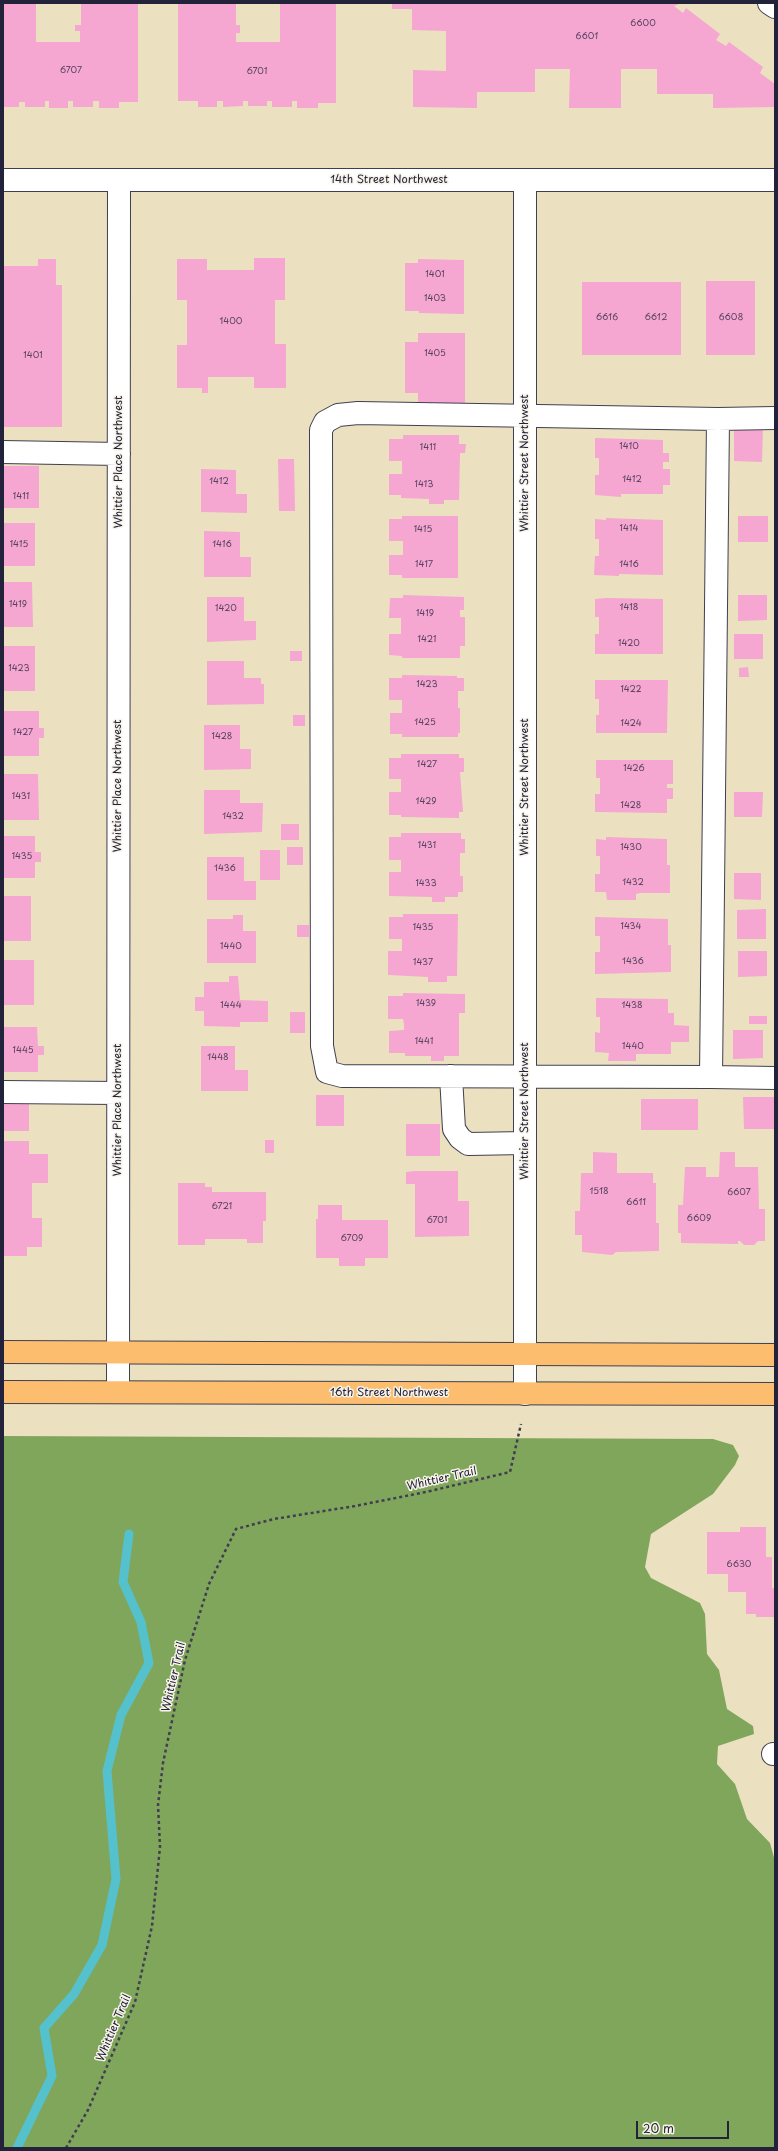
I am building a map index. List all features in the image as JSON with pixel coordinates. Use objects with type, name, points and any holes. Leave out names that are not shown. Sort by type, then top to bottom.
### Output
[{"type":"main road","points":[[3,1352],[775,1355]]},
{"type":"main road","name":"16th Street Northwest","points":[[3,1392],[775,1394]]},
{"type":"street","points":[[769,3],[775,7]]},
{"type":"street","name":"14th Street Northwest","points":[[3,180],[775,180]]},
{"type":"street","name":"Whittier Place Northwest","points":[[118,1392],[119,180]]},
{"type":"street","name":"Whittier Street Northwest","points":[[524,1394],[525,180]]},
{"type":"street","points":[[775,418],[718,419],[358,413],[338,415],[324,422],[321,430],[322,1046],[327,1072],[342,1076],[775,1078]]},
{"type":"street","points":[[711,1077],[718,419]]},
{"type":"street","points":[[3,452],[119,454]]},
{"type":"street","points":[[452,1076],[454,1129],[460,1138],[468,1144],[525,1143]]},
{"type":"street","points":[[3,1092],[118,1093]]},
{"type":"path","name":"Whittier Trail","points":[[66,2148],[88,2110],[135,2002],[152,1926],[160,1847],[158,1805],[163,1763],[184,1667],[209,1584],[236,1529],[274,1519],[355,1506],[426,1492],[510,1472],[521,1424]]},
{"type":"green space","points":[[3,1436],[713,1439],[733,1445],[739,1456],[735,1465],[713,1494],[651,1534],[645,1567],[651,1578],[700,1603],[705,1614],[707,1654],[719,1670],[727,1709],[753,1726],[754,1734],[718,1746],[717,1764],[735,1784],[747,1819],[770,1843],[775,1861],[775,2148],[3,2148]]},
{"type":"building","points":[[3,3],[36,3],[36,42],[80,42],[80,31],[75,31],[75,25],[81,25],[81,3],[138,3],[138,102],[119,102],[119,108],[99,108],[99,101],[93,101],[93,107],[73,107],[73,101],[68,101],[68,108],[49,108],[49,101],[45,101],[45,107],[25,107],[25,102],[19,102],[19,107],[3,107]]},
{"type":"building","points":[[178,3],[236,3],[236,25],[240,25],[240,33],[236,33],[236,42],[280,42],[280,3],[336,3],[336,103],[318,103],[318,108],[297,108],[297,101],[292,101],[292,107],[272,107],[272,101],[267,101],[267,106],[248,106],[248,101],[243,101],[243,106],[223,107],[223,101],[217,101],[217,107],[198,107],[198,101],[178,101]]},
{"type":"building","points":[[392,3],[682,3],[674,6],[683,13],[686,8],[720,34],[716,40],[726,46],[729,42],[763,67],[760,73],[775,84],[775,107],[713,108],[713,94],[657,94],[657,69],[621,69],[621,108],[569,108],[570,69],[535,69],[535,92],[477,92],[477,108],[413,107],[413,70],[446,71],[446,31],[412,30],[412,9],[392,9]]},
{"type":"building","points":[[254,258],[285,258],[285,300],[275,300],[275,344],[286,344],[286,388],[254,388],[254,377],[208,377],[208,393],[202,393],[202,388],[177,388],[177,345],[187,345],[187,300],[177,300],[177,259],[207,259],[207,270],[254,270]]},
{"type":"building","points":[[38,259],[56,259],[56,285],[62,285],[62,427],[3,427],[3,266],[38,266]]},
{"type":"building","points":[[418,259],[464,260],[464,314],[419,313],[419,311],[405,311],[405,263],[418,263]]},
{"type":"building","points":[[706,281],[755,281],[755,355],[706,355]]},
{"type":"building","points":[[582,282],[681,282],[681,355],[582,355]]},
{"type":"building","points":[[418,333],[465,333],[465,403],[418,403],[418,393],[405,393],[405,342],[418,342]]},
{"type":"building","points":[[734,425],[763,425],[762,462],[734,461]]},
{"type":"building","points":[[403,435],[459,435],[459,444],[466,444],[465,453],[460,453],[459,500],[444,500],[444,504],[429,504],[429,499],[401,498],[401,495],[389,495],[389,474],[402,474],[402,461],[389,461],[389,439],[403,439]]},
{"type":"building","points":[[595,438],[663,440],[663,453],[669,453],[669,462],[663,462],[663,469],[670,469],[670,485],[663,485],[663,494],[621,494],[621,497],[595,495],[595,475],[599,475],[599,458],[595,458]]},
{"type":"building","points":[[278,459],[294,459],[295,511],[279,511]]},
{"type":"building","points":[[3,466],[39,466],[39,508],[3,508]]},
{"type":"building","points":[[201,469],[236,470],[236,494],[247,494],[247,513],[201,512]]},
{"type":"building","points":[[402,516],[458,516],[458,578],[402,578],[402,575],[389,575],[389,555],[403,555],[403,541],[389,541],[389,519],[402,519]]},
{"type":"building","points":[[738,516],[768,516],[768,542],[738,542]]},
{"type":"building","points":[[606,518],[663,520],[663,575],[594,575],[595,556],[599,556],[599,539],[595,539],[595,519],[606,520]]},
{"type":"building","points":[[3,523],[35,523],[35,566],[3,566]]},
{"type":"building","points":[[204,531],[240,532],[240,557],[251,557],[251,577],[204,577]]},
{"type":"building","points":[[3,582],[32,582],[33,627],[3,627]]},
{"type":"building","points":[[403,595],[464,597],[464,610],[460,610],[460,617],[465,617],[465,646],[460,646],[460,658],[402,658],[402,656],[389,655],[389,634],[401,634],[401,618],[389,618],[390,598],[403,598]]},
{"type":"building","points":[[738,595],[767,595],[767,620],[738,621]]},
{"type":"building","points":[[207,597],[244,597],[244,621],[256,621],[256,640],[207,642]]},
{"type":"building","points":[[595,599],[663,599],[663,654],[595,654],[595,634],[599,634],[599,617],[595,617]]},
{"type":"building","points":[[734,634],[763,634],[763,659],[734,659]]},
{"type":"building","points":[[3,646],[35,646],[35,691],[3,691]]},
{"type":"building","points":[[290,651],[302,651],[302,661],[290,661]]},
{"type":"building","points":[[207,661],[244,661],[244,678],[261,678],[261,684],[264,684],[264,704],[207,705]]},
{"type":"building","points":[[748,667],[749,677],[739,677],[739,668]]},
{"type":"building","points":[[402,675],[457,676],[457,678],[464,678],[464,691],[458,691],[460,733],[458,733],[458,737],[402,737],[402,734],[390,734],[390,713],[402,713],[402,700],[389,700],[389,678],[402,678]]},
{"type":"building","points":[[595,680],[668,680],[667,733],[596,733],[596,715],[599,715],[599,699],[595,699]]},
{"type":"building","points":[[3,711],[39,711],[39,728],[44,728],[44,738],[39,738],[39,756],[3,756]]},
{"type":"building","points":[[293,715],[305,715],[305,726],[293,726]]},
{"type":"building","points":[[204,725],[240,725],[240,749],[251,749],[251,769],[204,770]]},
{"type":"building","points":[[401,754],[459,754],[459,758],[464,758],[464,772],[460,772],[463,812],[459,812],[459,818],[401,817],[401,815],[389,815],[389,792],[401,792],[401,779],[389,779],[389,758],[401,758]]},
{"type":"building","points":[[596,760],[673,760],[673,784],[667,784],[667,788],[673,788],[673,799],[667,799],[667,813],[595,812],[595,794],[600,794],[600,778],[596,778]]},
{"type":"building","points":[[3,774],[38,774],[39,820],[3,820]]},
{"type":"building","points":[[204,790],[240,790],[240,803],[263,803],[262,832],[204,834]]},
{"type":"building","points":[[734,792],[763,792],[762,817],[734,817]]},
{"type":"building","points":[[281,824],[299,824],[299,840],[281,840]]},
{"type":"building","points":[[401,833],[461,833],[461,839],[465,839],[465,853],[460,853],[460,876],[463,876],[463,892],[458,892],[458,897],[445,897],[445,902],[432,902],[432,897],[389,896],[389,872],[401,872],[401,860],[389,860],[389,837],[401,837]]},
{"type":"building","points":[[3,836],[35,836],[35,852],[41,852],[41,862],[35,862],[35,878],[3,878]]},
{"type":"building","points":[[606,837],[667,839],[667,865],[670,865],[670,893],[640,893],[636,894],[636,900],[607,900],[606,892],[595,892],[595,874],[600,874],[600,856],[596,856],[596,839],[606,840]]},
{"type":"building","points":[[287,847],[303,847],[303,865],[287,865]]},
{"type":"building","points":[[260,850],[280,850],[280,880],[260,880]]},
{"type":"building","points":[[207,857],[244,857],[244,881],[256,881],[256,900],[207,900]]},
{"type":"building","points":[[734,873],[761,873],[761,900],[734,899]]},
{"type":"building","points":[[3,896],[31,896],[31,941],[3,941]]},
{"type":"building","points":[[766,909],[766,939],[737,939],[737,910]]},
{"type":"building","points":[[403,914],[458,914],[457,976],[447,976],[447,982],[428,982],[428,977],[388,975],[388,951],[402,951],[402,939],[389,939],[389,917],[403,917]]},
{"type":"building","points":[[233,915],[243,915],[243,931],[256,931],[256,963],[207,963],[207,919],[233,919]]},
{"type":"building","points":[[595,917],[668,919],[668,945],[671,945],[671,972],[595,974],[595,952],[600,952],[600,936],[595,936]]},
{"type":"building","points":[[297,925],[309,925],[309,937],[297,937]]},
{"type":"building","points":[[738,951],[767,951],[767,976],[738,977]]},
{"type":"building","points":[[3,960],[34,960],[34,1005],[3,1005]]},
{"type":"building","points":[[229,976],[238,976],[240,1000],[268,1001],[268,1022],[240,1022],[240,1027],[204,1026],[204,1011],[195,1011],[195,997],[204,997],[204,982],[229,982]]},
{"type":"building","points":[[403,993],[465,994],[465,1013],[459,1013],[459,1056],[444,1056],[444,1061],[431,1061],[431,1056],[405,1056],[405,1053],[389,1053],[389,1031],[404,1030],[404,1024],[403,1019],[388,1019],[388,996],[403,996]]},
{"type":"building","points":[[596,998],[668,999],[668,1013],[674,1013],[674,1025],[689,1026],[689,1042],[671,1042],[671,1054],[636,1054],[636,1061],[608,1061],[609,1053],[595,1052],[595,1032],[600,1033],[600,1017],[596,1017]]},
{"type":"building","points":[[290,1012],[305,1012],[305,1033],[290,1033]]},
{"type":"building","points":[[749,1016],[767,1016],[767,1024],[749,1024]]},
{"type":"building","points":[[3,1027],[37,1027],[38,1046],[44,1046],[44,1055],[38,1055],[38,1072],[3,1072]]},
{"type":"building","points":[[733,1030],[763,1030],[763,1058],[733,1059]]},
{"type":"building","points":[[201,1046],[235,1046],[235,1070],[248,1070],[248,1091],[201,1091]]},
{"type":"building","points":[[316,1095],[344,1095],[344,1126],[316,1126]]},
{"type":"building","points":[[743,1097],[775,1097],[775,1129],[744,1129]]},
{"type":"building","points":[[641,1099],[698,1099],[698,1130],[641,1130]]},
{"type":"building","points":[[3,1102],[29,1102],[29,1131],[3,1131]]},
{"type":"building","points":[[406,1124],[440,1124],[440,1156],[406,1156]]},
{"type":"building","points":[[265,1140],[274,1140],[274,1153],[265,1153]]},
{"type":"building","points":[[3,1141],[29,1141],[29,1154],[48,1154],[48,1183],[32,1183],[32,1218],[42,1218],[42,1247],[27,1247],[27,1256],[3,1256]]},
{"type":"building","points":[[593,1152],[617,1153],[617,1173],[653,1173],[653,1183],[656,1183],[656,1223],[659,1223],[659,1251],[616,1252],[612,1255],[582,1252],[582,1235],[575,1235],[575,1211],[580,1211],[581,1173],[593,1173]]},
{"type":"building","points":[[720,1152],[735,1152],[735,1167],[758,1167],[759,1209],[765,1209],[765,1241],[758,1241],[754,1245],[744,1245],[740,1241],[738,1241],[738,1244],[681,1243],[681,1233],[678,1233],[678,1205],[683,1205],[685,1167],[706,1167],[706,1177],[719,1177]]},
{"type":"building","points":[[458,1171],[458,1201],[469,1201],[469,1236],[415,1237],[415,1184],[406,1184],[406,1172]]},
{"type":"building","points":[[178,1183],[205,1183],[205,1187],[212,1187],[212,1192],[266,1192],[266,1221],[263,1221],[263,1243],[247,1243],[247,1239],[205,1239],[205,1245],[178,1245]]},
{"type":"building","points":[[318,1205],[342,1205],[342,1220],[388,1220],[388,1258],[365,1258],[365,1266],[339,1266],[339,1258],[316,1258],[316,1219],[318,1219]]},
{"type":"building","points":[[740,1527],[766,1527],[766,1557],[772,1557],[772,1588],[775,1588],[775,1617],[756,1617],[756,1614],[746,1614],[746,1592],[728,1592],[728,1574],[707,1574],[707,1532],[740,1532]]},
{"type":"waterway","points":[[17,2148],[52,2076],[44,2028],[74,1994],[102,1945],[116,1879],[107,1771],[121,1715],[149,1663],[141,1622],[123,1582],[129,1534]]}]
